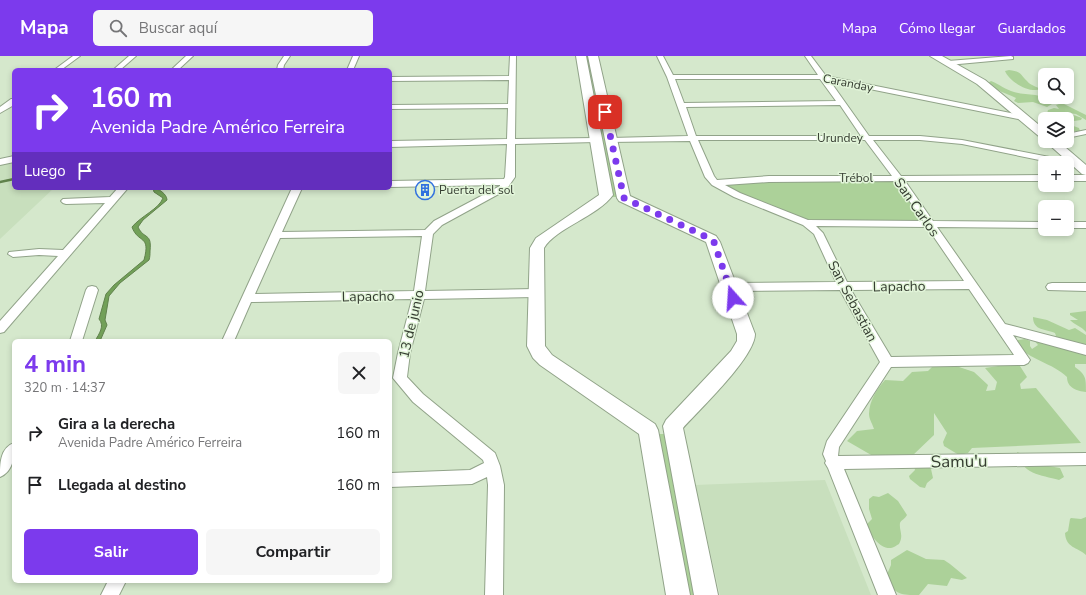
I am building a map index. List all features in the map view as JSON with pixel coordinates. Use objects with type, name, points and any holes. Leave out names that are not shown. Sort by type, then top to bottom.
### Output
[{"type":"street","points":[[60,68],[76,56]]},
{"type":"street","points":[[118,68],[133,56]]},
{"type":"street","points":[[176,68],[190,56]]},
{"type":"street","points":[[280,68],[287,56]]},
{"type":"street","points":[[351,68],[356,56]]},
{"type":"street","points":[[276,235],[428,233],[438,223],[503,188],[510,177],[513,56]]},
{"type":"street","points":[[581,56],[604,140],[624,198]]},
{"type":"street","points":[[593,56],[604,140],[606,195],[602,200]]},
{"type":"street","points":[[660,56],[671,77],[693,138],[710,177],[715,183]]},
{"type":"street","name":"San Carlos","points":[[808,56],[867,138],[898,178],[1024,360],[887,362]]},
{"type":"street","points":[[935,56],[982,82],[1038,130]]},
{"type":"street","points":[[948,63],[1009,57]]},
{"type":"street","name":"Caranday","points":[[671,77],[807,76],[1023,118]]},
{"type":"street","points":[[392,80],[512,78]]},
{"type":"street","points":[[0,111],[12,102]]},
{"type":"street","points":[[682,105],[842,103]]},
{"type":"street","points":[[392,108],[511,106]]},
{"type":"street","points":[[1074,135],[1086,132]]},
{"type":"street","name":"Urundey","points":[[392,144],[693,138],[920,138],[951,140],[1038,157]]},
{"type":"street","points":[[1059,148],[1083,168]]},
{"type":"street","points":[[0,162],[12,159]]},
{"type":"street","name":"Trébol","points":[[715,183],[769,179],[1038,178]]},
{"type":"street","points":[[1074,178],[1086,178]]},
{"type":"street","points":[[392,184],[508,182]]},
{"type":"street","name":"San Sebastian","points":[[715,183],[737,195],[807,223],[818,233],[844,287],[887,362]]},
{"type":"street","points":[[0,329],[5,318],[121,190]]},
{"type":"street","points":[[229,339],[296,190]]},
{"type":"street","points":[[613,197],[624,198],[711,239],[714,242],[746,334],[746,341],[737,356],[673,426],[664,429],[648,430],[546,360],[539,353],[536,346],[535,293],[537,248],[542,241],[553,232],[602,200],[613,197]]},
{"type":"street","points":[[66,201],[113,200]]},
{"type":"street","points":[[807,223],[1038,225]]},
{"type":"street","points":[[1074,225],[1086,225]]},
{"type":"street","name":"13 de junio","points":[[428,233],[419,295],[404,353],[395,378],[490,457],[496,485],[494,595]]},
{"type":"street","points":[[13,254],[39,252],[65,253]]},
{"type":"street","name":"Lapacho","points":[[729,287],[972,285]]},
{"type":"street","points":[[1052,287],[1086,287]]},
{"type":"street","points":[[77,339],[92,290]]},
{"type":"street","name":"Lapacho","points":[[248,298],[535,293]]},
{"type":"street","points":[[1001,327],[1086,350]]},
{"type":"street","points":[[887,362],[832,445],[830,454],[832,463],[887,595]]},
{"type":"street","points":[[673,426],[706,595]]},
{"type":"street","points":[[648,430],[678,595]]},
{"type":"street","points":[[0,470],[12,452]]},
{"type":"street","name":"Samu'u","points":[[832,463],[1086,459]]},
{"type":"street","points":[[392,480],[472,477],[493,466]]},
{"type":"street","points":[[110,595],[116,583]]},
{"type":"shaded area","points":[[583,56],[597,56],[620,197],[611,197]]},
{"type":"shaded area","points":[[1009,70],[1018,72],[1030,84],[1038,88],[1038,90],[1031,90],[1020,86],[1007,75],[1005,71]]},
{"type":"shaded area","points":[[991,81],[1011,91],[1038,96],[1038,104],[1033,102],[1018,103],[1014,101],[1016,98],[998,90],[988,83]]},
{"type":"shaded area","points":[[1039,104],[1052,104],[1047,107]]},
{"type":"shaded area","points":[[1064,104],[1086,115],[1086,120],[1074,114],[1074,112],[1048,112],[1048,110],[1054,108],[1059,109],[1056,105]]},
{"type":"shaded area","points":[[1074,115],[1082,118],[1081,120],[1074,121]]},
{"type":"shaded area","points":[[1074,126],[1079,128],[1080,131],[1074,131]]},
{"type":"shaded area","points":[[12,161],[12,190],[52,190],[0,239],[0,163]]},
{"type":"shaded area","points":[[895,181],[923,222],[807,220],[740,193],[725,185],[752,182]]},
{"type":"shaded area","points":[[154,190],[162,192],[166,196],[167,200],[143,220],[138,227],[150,241],[149,260],[120,283],[109,296],[105,320],[107,325],[101,339],[96,339],[100,333],[101,322],[99,319],[106,294],[114,285],[144,260],[146,252],[145,243],[137,236],[132,227],[161,202],[163,198],[154,192]]},
{"type":"shaded area","points":[[1086,311],[1086,332],[1070,320],[1078,320],[1070,315],[1070,313]]},
{"type":"shaded area","points":[[1033,317],[1047,320],[1069,330],[1075,328],[1086,335],[1086,364],[1075,364],[1075,367],[1085,377],[1086,392],[1073,388],[1067,381],[1067,377],[1061,372],[1027,354],[1016,344],[1018,340],[1025,339],[1030,341],[1030,346],[1032,349],[1038,345],[1033,339],[1056,336],[1055,333],[1041,329],[1035,325]]},
{"type":"shaded area","points":[[936,363],[956,366],[974,372],[988,385],[986,391],[995,390],[997,382],[985,368],[1018,363],[1027,377],[1020,384],[1021,389],[1036,388],[1081,443],[972,448],[968,453],[959,455],[944,446],[943,442],[947,433],[934,413],[934,435],[912,456],[885,463],[847,441],[857,431],[874,429],[869,416],[870,404],[876,391],[885,380],[903,381],[912,372],[928,371]]},
{"type":"shaded area","points":[[665,434],[702,595],[683,595],[657,435]]},
{"type":"shaded area","points":[[1017,452],[1028,456],[1037,464],[1060,468],[1064,477],[1059,480],[1039,475],[1027,469],[1019,459]]},
{"type":"shaded area","points":[[927,464],[931,469],[933,478],[927,483],[925,488],[920,487],[910,479],[909,476],[915,470],[914,466]]},
{"type":"shaded area","points":[[825,480],[871,595],[720,595],[695,485]]},
{"type":"shaded area","points":[[888,493],[898,501],[907,515],[900,523],[901,536],[899,544],[891,548],[887,548],[879,544],[870,533],[866,525],[872,519],[869,509],[869,499],[873,496],[879,497]]},
{"type":"shaded area","points":[[1086,517],[1086,555],[1072,547],[1067,542],[1065,533],[1068,531],[1071,518],[1081,519]]},
{"type":"shaded area","points":[[907,550],[926,559],[944,560],[967,578],[962,580],[951,578],[947,586],[928,584],[919,595],[899,593],[892,588],[885,579],[891,565],[891,560]]},
{"type":"waterway","points":[[0,182],[12,179]]},
{"type":"place","name":"Puerta del sol","points":[[425,190]]},
{"type":"route","points":[[605,112],[624,198],[711,239],[714,242],[733,298]]}]
